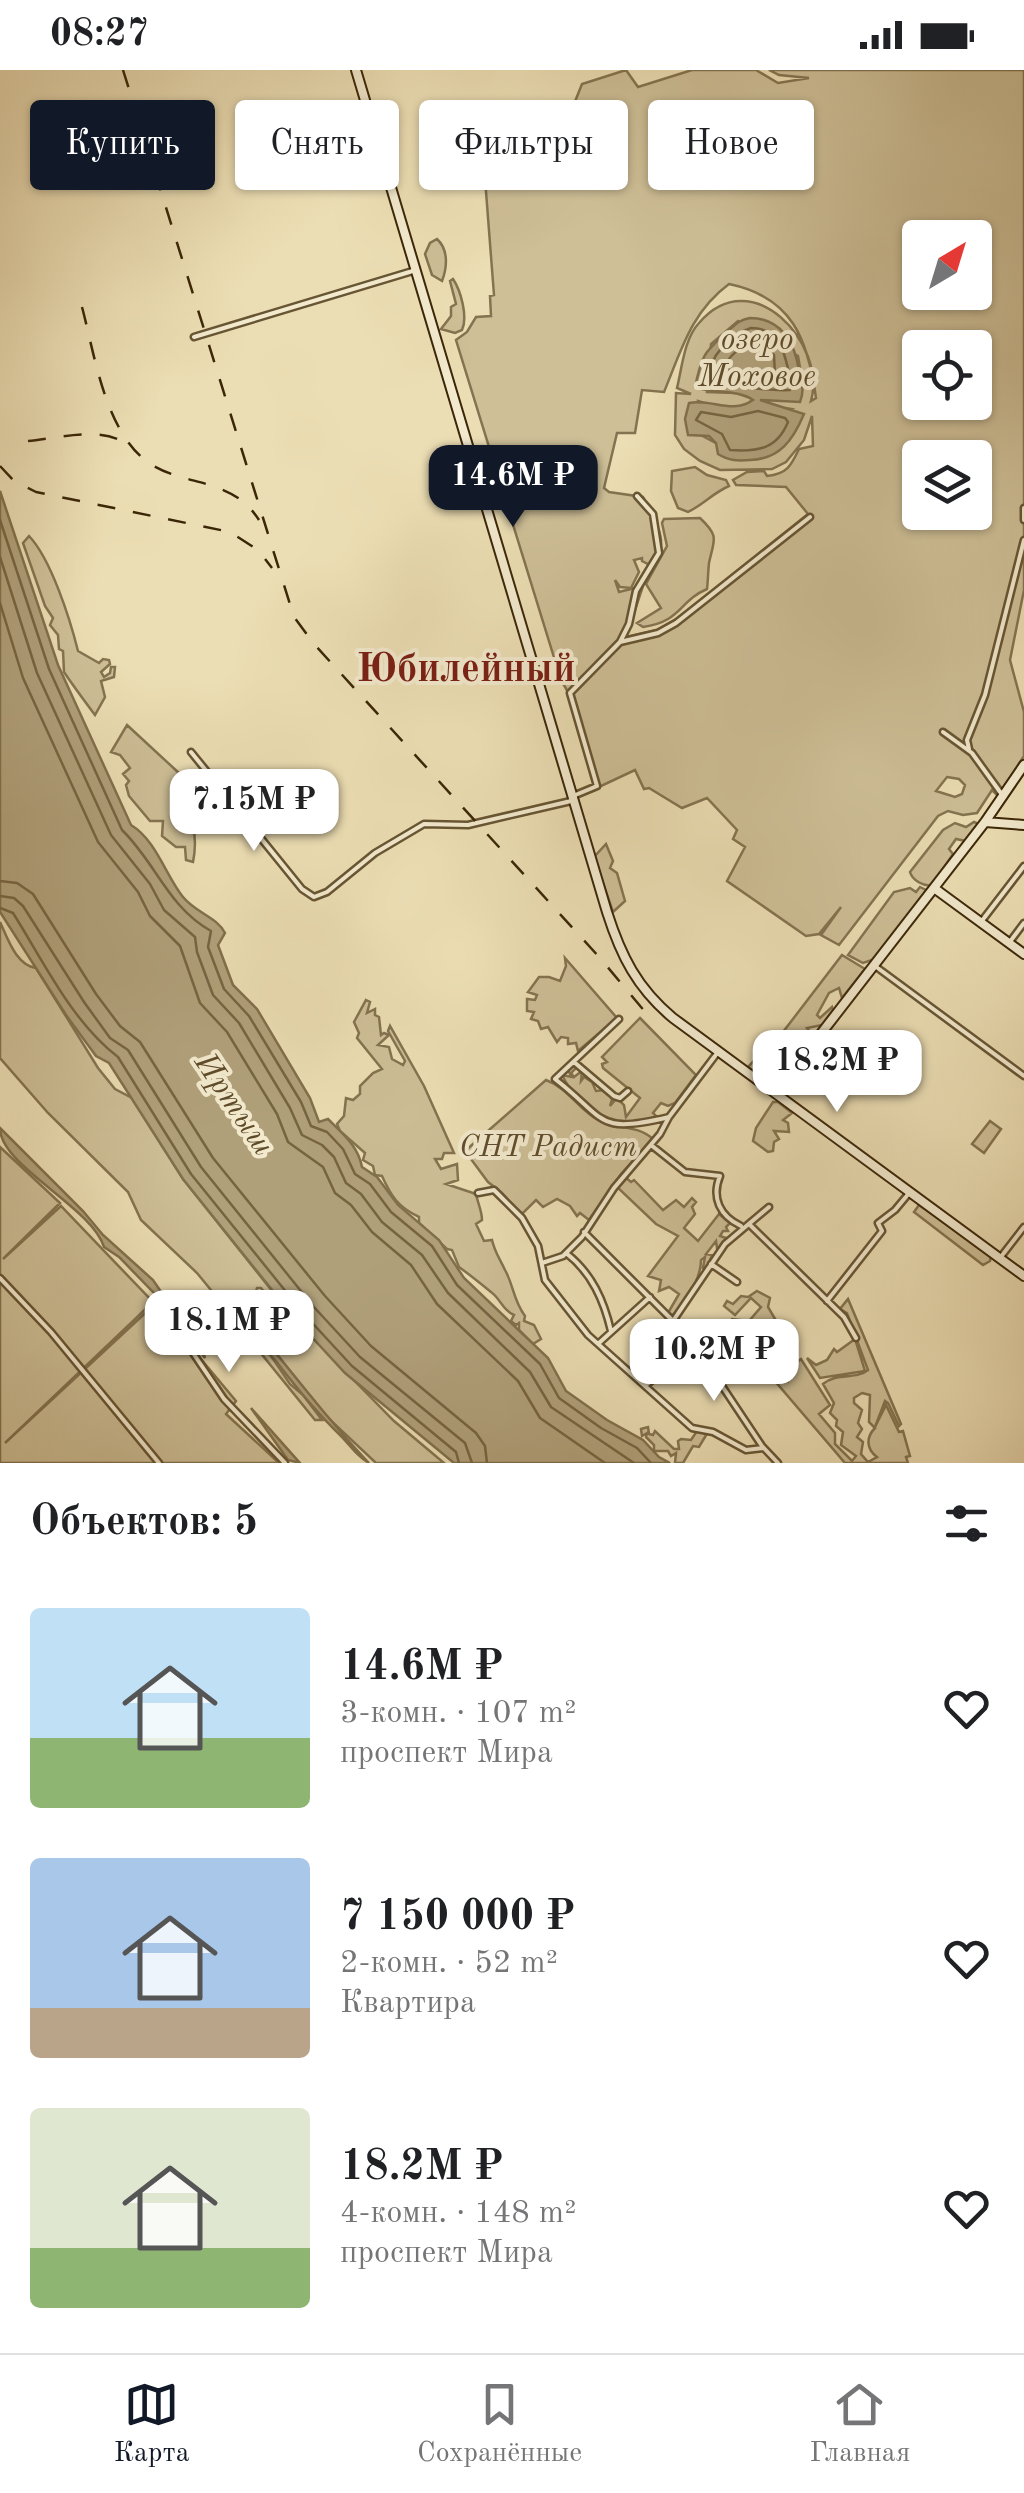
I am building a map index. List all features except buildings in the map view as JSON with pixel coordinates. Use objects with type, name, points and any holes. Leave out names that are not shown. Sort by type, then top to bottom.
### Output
[{"type":"street","points":[[356,70],[609,920],[626,965],[660,1008],[1024,1276]]},
{"type":"street","points":[[194,337],[416,270]]},
{"type":"street","points":[[191,752],[302,889],[314,897],[327,892],[375,853],[424,824],[468,824],[573,798],[597,786],[570,693],[620,642],[629,624],[636,591],[659,554],[653,514],[637,496]]},
{"type":"street","points":[[1024,508],[1024,520]]},
{"type":"street","points":[[620,642],[658,633],[676,623],[810,517]]},
{"type":"street","points":[[969,749],[968,740],[985,695],[1024,540]]},
{"type":"street","points":[[943,732],[969,749],[1003,796]]},
{"type":"street","points":[[775,1093],[987,819],[1024,765]]},
{"type":"street","points":[[987,819],[1024,824]]},
{"type":"street","points":[[981,922],[1024,866]]},
{"type":"street","points":[[934,888],[1024,954]]},
{"type":"street","points":[[1009,942],[1024,923]]},
{"type":"street","points":[[874,965],[1024,1076]]},
{"type":"street","points":[[619,1019],[555,1079],[595,1117],[638,1126],[669,1117]]},
{"type":"street","points":[[542,1263],[566,1254],[718,1052]]},
{"type":"street","points":[[574,1062],[614,1096],[620,1098],[628,1091]]},
{"type":"street","points":[[651,1146],[686,1172],[720,1176],[718,1204],[730,1220],[746,1225],[844,1317],[856,1338]]},
{"type":"street","points":[[478,1192],[490,1188],[503,1196],[522,1218],[538,1246],[545,1280],[576,1323],[692,1428],[713,1432],[746,1450],[764,1448]]},
{"type":"street","points":[[827,1301],[883,1230],[878,1223],[910,1192]]},
{"type":"street","points":[[672,1321],[712,1264],[746,1225],[768,1208]]},
{"type":"street","points":[[1000,1258],[1024,1227]]},
{"type":"street","points":[[584,1232],[672,1321],[778,1463]]},
{"type":"street","points":[[566,1254],[606,1306],[611,1331]]},
{"type":"street","points":[[712,1264],[737,1282]]},
{"type":"street","points":[[0,1278],[51,1332],[159,1463]]},
{"type":"street","points":[[599,1343],[650,1297]]},
{"type":"street","points":[[154,1304],[224,1399],[285,1463]]},
{"type":"street","points":[[646,1385],[694,1348]]},
{"type":"green space","points":[[626,70],[638,87],[692,70],[756,70],[778,83],[809,78],[769,70],[1024,70],[1024,590],[1010,660],[1024,712],[1024,756],[998,796],[992,790],[977,813],[948,811],[938,816],[839,945],[821,935],[841,907],[819,934],[806,936],[727,881],[745,847],[733,839],[737,830],[707,798],[682,808],[649,788],[644,789],[635,770],[599,787],[572,699],[561,680],[456,340],[467,332],[476,317],[491,316],[490,296],[494,295],[486,190],[628,190],[628,100],[576,100],[582,84]],"holes":[[[729,284],[750,290],[782,310],[802,339],[807,355],[797,335],[781,317],[762,305],[741,301],[720,306],[699,323],[682,363],[677,388],[691,394],[676,393],[675,435],[684,449],[720,470],[772,469],[786,462],[804,440],[812,416],[813,446],[799,449],[788,468],[767,476],[764,471],[747,472],[733,480],[736,485],[786,487],[808,514],[678,618],[657,630],[626,637],[643,586],[619,592],[615,580],[620,587],[631,588],[639,572],[634,560],[642,558],[654,567],[661,540],[643,497],[604,488],[617,433],[635,433],[642,390],[664,392],[696,320]],[[738,321],[798,356],[803,385],[758,399],[770,406],[791,409],[716,443],[699,434],[698,401],[734,407],[754,399],[736,393],[707,392],[711,344]],[[947,777],[959,779],[965,785],[962,794],[955,797],[936,791]]]},
{"type":"green space","points":[[437,239],[446,259],[442,281],[432,275],[425,254]]},
{"type":"green space","points":[[453,279],[464,318],[462,330],[455,333],[441,329],[456,304],[450,281]]},
{"type":"green space","points":[[695,467],[726,480],[729,486],[688,512],[678,508],[671,491],[672,471]]},
{"type":"green space","points":[[700,518],[714,539],[707,589],[665,621],[643,627],[637,623],[661,608],[646,584],[667,546],[664,519]]},
{"type":"green space","points":[[29,536],[52,574],[78,651],[99,663],[109,660],[110,664],[101,672],[104,677],[115,667],[114,677],[101,681],[105,697],[95,715],[64,672],[63,651],[50,625],[53,618],[23,543]]},
{"type":"green space","points":[[127,725],[180,774],[173,800],[177,795],[190,816],[195,843],[193,862],[186,860],[185,847],[176,847],[162,836],[163,821],[150,821],[129,796],[129,781],[123,774],[130,768],[120,755],[111,752]]},
{"type":"green space","points":[[974,822],[979,824],[966,841],[956,839],[949,849],[953,854],[932,885],[913,878],[910,872],[943,830],[955,823],[966,827]]},
{"type":"green space","points":[[606,844],[613,861],[610,868],[617,873],[625,901],[613,912],[594,857]]},
{"type":"green space","points":[[920,887],[926,890],[924,895],[875,959],[863,963],[848,955],[894,892],[910,888],[916,892]]},
{"type":"green space","points":[[0,922],[23,962],[36,968],[98,1068],[115,1089],[132,1098],[183,1179],[296,1321],[394,1421],[444,1463],[376,1463],[327,1417],[261,1335],[256,1334],[290,1384],[322,1420],[315,1420],[242,1330],[249,1313],[257,1311],[263,1314],[264,1331],[268,1334],[276,1331],[287,1338],[293,1336],[294,1331],[261,1288],[257,1288],[253,1302],[236,1305],[233,1310],[237,1321],[233,1322],[197,1273],[141,1220],[128,1192],[48,1113],[0,1058]]},
{"type":"green space","points":[[842,955],[865,969],[842,998],[839,988],[829,993],[817,1015],[820,1018],[832,1007],[833,1010],[822,1025],[807,1028],[813,1036],[807,1044],[803,1037],[796,1039],[791,1053],[797,1057],[782,1076],[768,1085],[748,1067],[770,1044],[788,1042],[781,1036],[783,1032]]},
{"type":"green space","points":[[565,958],[617,1018],[578,1051],[576,1043],[568,1044],[568,1038],[561,1037],[557,1042],[548,1027],[541,1029],[538,1021],[531,1019],[534,1012],[527,1011],[527,999],[535,1000],[537,995],[528,992],[539,977],[560,981]]},
{"type":"green space","points":[[366,1000],[370,1002],[367,1013],[375,1009],[379,1017],[381,1035],[389,1035],[378,1045],[389,1047],[392,1059],[403,1065],[405,1061],[388,1031],[390,1026],[424,1086],[454,1153],[444,1153],[442,1159],[435,1159],[441,1169],[457,1164],[458,1180],[446,1184],[476,1194],[482,1220],[476,1224],[484,1241],[492,1240],[524,1321],[534,1325],[541,1339],[533,1344],[519,1330],[519,1323],[511,1321],[514,1315],[459,1267],[452,1250],[396,1200],[382,1176],[375,1175],[373,1166],[363,1160],[365,1153],[340,1131],[337,1124],[344,1116],[346,1098],[353,1100],[360,1094],[360,1086],[382,1069],[357,1038],[354,1022]]},
{"type":"green space","name":"СНТ Радист","points":[[640,1018],[696,1075],[675,1103],[661,1103],[653,1113],[657,1117],[615,1120],[590,1109],[562,1075],[572,1077],[567,1069],[573,1063],[577,1067],[571,1073],[574,1077],[582,1071],[581,1081],[584,1077],[596,1091],[606,1090],[613,1096],[610,1106],[617,1098],[624,1105],[626,1117],[640,1098],[603,1068],[602,1064],[607,1062],[602,1057]]},
{"type":"green space","name":"СНТ Радист","points":[[546,1080],[598,1120],[640,1131],[653,1139],[621,1174],[589,1220],[580,1213],[577,1216],[570,1206],[557,1199],[543,1207],[536,1200],[521,1215],[488,1182],[465,1151]]},
{"type":"green space","points":[[773,1102],[792,1113],[783,1120],[788,1123],[789,1132],[774,1131],[779,1139],[774,1142],[773,1151],[768,1152],[753,1141],[756,1128]]},
{"type":"green space","points":[[990,1121],[1001,1129],[984,1153],[972,1144]]},
{"type":"green space","points":[[0,1147],[60,1203],[3,1259],[61,1206],[153,1302],[5,1443],[155,1304],[236,1401],[226,1414],[279,1463],[0,1463]]},
{"type":"green space","points":[[625,1177],[634,1180],[663,1210],[676,1200],[684,1207],[692,1198],[696,1202],[692,1207],[695,1214],[684,1228],[698,1241],[719,1214],[730,1223],[728,1231],[720,1236],[726,1238],[721,1247],[717,1248],[716,1241],[706,1254],[712,1255],[707,1268],[703,1268],[705,1257],[701,1260],[696,1282],[675,1316],[668,1313],[679,1294],[669,1287],[659,1291],[661,1280],[648,1276],[678,1236],[656,1224],[617,1187]]},
{"type":"green space","points":[[919,1205],[991,1256],[990,1261],[983,1265],[914,1212]]},
{"type":"green space","points":[[757,1291],[770,1298],[768,1307],[778,1324],[766,1339],[773,1345],[784,1338],[794,1351],[777,1371],[787,1380],[785,1371],[801,1359],[830,1405],[819,1414],[835,1433],[835,1444],[852,1461],[856,1456],[841,1445],[843,1432],[830,1413],[834,1403],[823,1384],[868,1370],[847,1313],[840,1309],[848,1299],[901,1424],[885,1401],[875,1427],[886,1405],[899,1432],[903,1431],[910,1456],[906,1457],[908,1463],[845,1463],[768,1373],[724,1330],[732,1319],[749,1321],[761,1307],[751,1298],[735,1315],[724,1306],[727,1301],[733,1304],[741,1296],[748,1297]],"holes":[[[862,1393],[870,1395],[869,1422],[875,1428],[868,1443],[877,1457],[868,1462],[861,1454],[863,1442],[857,1437],[862,1429],[858,1423],[862,1410],[854,1398]]]},
{"type":"green space","points":[[855,1339],[865,1371],[820,1378],[807,1358],[816,1365],[827,1360],[834,1349],[837,1352]]},
{"type":"green space","points":[[648,1427],[649,1434],[655,1431],[674,1449],[679,1449],[678,1441],[691,1440],[697,1431],[708,1432],[683,1463],[675,1463],[676,1453],[671,1456],[668,1451],[654,1451],[647,1433],[642,1436],[641,1429]]},
{"type":"water","name":"озеро Моховое","points":[[750,318],[770,322],[785,334],[794,351],[802,386],[800,402],[760,400],[804,414],[790,440],[777,452],[760,459],[734,460],[718,454],[716,443],[709,436],[688,435],[685,419],[689,403],[737,406],[753,400],[740,394],[695,387],[709,350],[736,324]]},
{"type":"water","name":"Иртыш","points":[[0,491],[58,665],[131,825],[154,849],[183,897],[225,933],[218,945],[233,985],[257,1009],[310,1098],[319,1122],[328,1119],[344,1135],[362,1167],[377,1177],[398,1205],[439,1240],[464,1278],[548,1358],[566,1391],[643,1440],[670,1463],[454,1463],[345,1373],[297,1321],[183,1179],[109,1063],[96,1056],[66,1015],[0,912]]},
{"type":"water","points":[[0,1128],[162,1293],[156,1295],[104,1247],[83,1217],[15,1157]]},
{"type":"water","points":[[165,1297],[201,1344],[205,1358],[161,1302]]},
{"type":"water","points":[[255,1334],[261,1335],[369,1463],[316,1410]]},
{"type":"water","points":[[251,1408],[300,1463],[288,1460]]},
{"type":"railway","points":[[123,70],[294,617],[646,1013]]},
{"type":"railway","points":[[82,307],[104,392],[134,449],[163,471],[235,496],[259,520]]},
{"type":"railway","points":[[28,441],[94,434],[130,446]]},
{"type":"railway","points":[[0,466],[14,481],[36,492],[230,532],[258,550],[272,568]]},
{"type":"district","name":"Юбилейный","points":[[466,671]]}]
